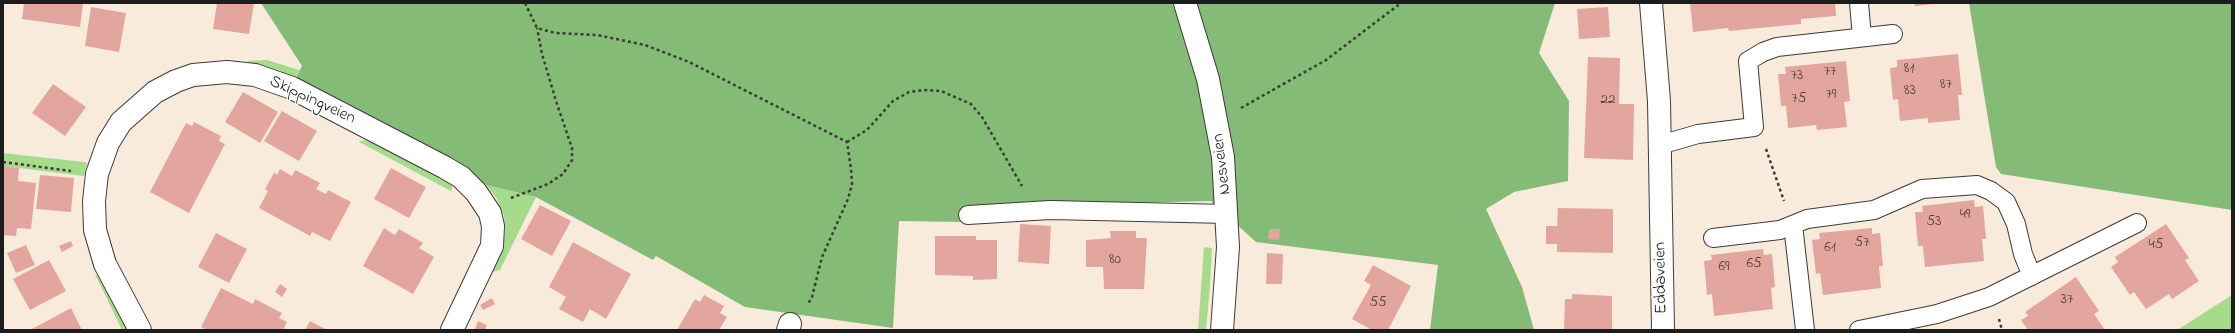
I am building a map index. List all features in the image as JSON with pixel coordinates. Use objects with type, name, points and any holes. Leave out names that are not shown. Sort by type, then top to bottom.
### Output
[{"type":"street","name":"Nesveien","points":[[1185,3],[1208,79],[1223,157],[1228,214],[1227,273],[1222,330]]},
{"type":"street","name":"Eddaveien","points":[[1651,3],[1659,94],[1660,227],[1663,330]]},
{"type":"street","name":"Skippingveien","points":[[140,330],[105,264],[95,230],[94,200],[97,174],[108,143],[121,122],[155,92],[176,81],[193,75],[227,72],[255,75],[292,88],[444,167],[461,178],[476,192],[490,213],[493,226],[492,246],[452,330]]},
{"type":"lane","points":[[1858,3],[1862,37]]},
{"type":"lane","points":[[1660,145],[1698,134],[1754,126],[1748,61],[1763,52],[1777,47],[1893,34]]},
{"type":"lane","points":[[1713,238],[1780,230],[1807,219],[1874,210],[1922,189],[1977,185],[1991,191],[2006,202],[2016,224],[2023,254],[2032,276]]},
{"type":"lane","points":[[968,215],[1050,210],[1228,214]]},
{"type":"lane","points":[[1859,330],[1937,314],[1990,297],[2137,223]]},
{"type":"lane","points":[[1793,225],[1805,330]]},
{"type":"path","points":[[490,213],[513,196],[548,184],[563,174],[572,160],[572,148],[542,54],[537,28],[524,3]]},
{"type":"path","points":[[1217,122],[1326,60],[1401,3]]},
{"type":"path","points":[[537,28],[555,32],[597,35],[645,45],[690,62],[848,142]]},
{"type":"path","points":[[848,142],[867,130],[893,101],[903,95],[925,90],[941,92],[970,104],[982,117],[1023,188],[1039,199],[1050,210]]},
{"type":"path","points":[[1754,126],[1761,133],[1793,225]]},
{"type":"path","points":[[789,327],[798,320],[812,297],[822,257],[848,199],[852,184],[852,169],[848,142]]},
{"type":"path","points":[[3,162],[97,174]]},
{"type":"green space","points":[[261,3],[1555,3],[1539,53],[1569,101],[1568,181],[1514,192],[1486,209],[1522,287],[1534,330],[1430,330],[1438,265],[1256,242],[1211,201],[965,207],[962,222],[899,221],[893,328],[745,307],[656,256],[653,260],[536,197],[486,185],[452,159],[295,79],[302,66]]},
{"type":"green space","points":[[1969,3],[2232,3],[2232,210],[2001,174],[1996,167]]},
{"type":"green space","points":[[267,60],[299,70],[295,79],[278,70],[246,61]]},
{"type":"green space","points":[[364,140],[379,144],[453,185],[451,191],[359,142]]},
{"type":"green space","points":[[3,153],[87,163],[84,176],[3,166]]},
{"type":"green space","points":[[486,185],[536,197],[500,270],[493,272],[503,247],[505,231],[504,216],[497,199]]},
{"type":"green space","points":[[1204,247],[1212,248],[1210,286],[1206,330],[1198,330]]},
{"type":"green space","points":[[95,274],[101,278],[129,330],[122,330]]},
{"type":"green space","points":[[2232,295],[2232,330],[2177,330]]},
{"type":"building","points":[[24,3],[83,3],[80,27],[22,19]]},
{"type":"building","points":[[217,3],[254,3],[249,34],[213,29]]},
{"type":"building","points":[[1690,3],[1835,3],[1836,16],[1801,19],[1801,24],[1729,31],[1728,28],[1693,32]]},
{"type":"building","points":[[1915,3],[1932,3],[1933,4],[1915,6]]},
{"type":"building","points":[[91,7],[126,13],[119,52],[85,46]]},
{"type":"building","points":[[1608,7],[1610,37],[1579,39],[1577,9]]},
{"type":"building","points":[[1958,54],[1962,95],[1958,95],[1960,120],[1928,123],[1928,118],[1900,121],[1898,99],[1893,100],[1890,68],[1897,67],[1897,60]]},
{"type":"building","points":[[1588,57],[1620,58],[1619,104],[1634,104],[1633,160],[1584,158]]},
{"type":"building","points":[[1846,61],[1850,101],[1844,102],[1847,127],[1817,130],[1816,125],[1788,128],[1786,106],[1781,106],[1778,74],[1786,74],[1785,67]]},
{"type":"building","points":[[53,84],[86,107],[65,136],[32,113]]},
{"type":"building","points":[[243,92],[278,112],[260,143],[225,122]]},
{"type":"building","points":[[282,111],[317,131],[299,161],[264,141]]},
{"type":"building","points":[[194,122],[221,136],[219,141],[225,144],[189,213],[150,192],[186,123],[192,126]]},
{"type":"building","points":[[3,166],[19,168],[18,181],[36,183],[31,229],[17,228],[16,236],[3,235]]},
{"type":"building","points":[[391,168],[426,187],[409,218],[374,199]]},
{"type":"building","points":[[280,169],[292,176],[295,170],[320,183],[316,189],[326,194],[328,190],[351,202],[330,241],[312,232],[310,236],[259,208],[268,191],[265,189],[274,173],[277,175]]},
{"type":"building","points":[[40,175],[74,178],[71,212],[36,209]]},
{"type":"building","points":[[1974,200],[1975,207],[1983,206],[1986,239],[1982,239],[1984,261],[1925,267],[1923,246],[1918,246],[1915,212],[1923,212],[1922,206]]},
{"type":"building","points":[[540,205],[571,221],[552,256],[521,239]]},
{"type":"building","points":[[1558,208],[1613,209],[1613,253],[1557,252],[1557,244],[1546,244],[1546,226],[1557,226]]},
{"type":"building","points":[[1020,224],[1051,226],[1049,264],[1018,262]]},
{"type":"building","points":[[2166,224],[2189,258],[2185,260],[2199,281],[2172,299],[2169,294],[2146,309],[2134,292],[2130,295],[2111,267],[2118,262],[2115,257]]},
{"type":"building","points":[[384,228],[395,235],[399,229],[423,243],[419,248],[434,257],[413,294],[363,266]]},
{"type":"building","points":[[1872,228],[1872,234],[1880,233],[1883,266],[1879,266],[1881,288],[1823,295],[1820,273],[1816,274],[1812,240],[1820,239],[1819,233]]},
{"type":"building","points":[[1269,229],[1280,229],[1279,240],[1268,239]]},
{"type":"building","points":[[1110,231],[1136,231],[1136,238],[1147,238],[1144,289],[1104,289],[1103,267],[1086,267],[1086,240],[1111,238]]},
{"type":"building","points":[[216,233],[247,249],[229,283],[198,267]]},
{"type":"building","points":[[935,236],[976,236],[976,240],[997,240],[997,279],[973,280],[973,276],[935,275]]},
{"type":"building","points":[[71,241],[73,246],[62,252],[59,246]]},
{"type":"building","points":[[573,242],[631,274],[606,319],[590,309],[583,322],[559,309],[566,297],[549,287]]},
{"type":"building","points":[[26,245],[35,265],[16,273],[7,253]]},
{"type":"building","points":[[1763,249],[1764,255],[1772,254],[1775,287],[1771,288],[1773,309],[1714,316],[1712,294],[1707,295],[1704,261],[1712,260],[1711,255]]},
{"type":"building","points":[[1267,253],[1283,254],[1282,284],[1266,284]]},
{"type":"building","points":[[49,260],[66,291],[30,310],[13,279]]},
{"type":"building","points":[[1373,265],[1411,286],[1388,330],[1372,330],[1352,319],[1371,285],[1364,281]]},
{"type":"building","points":[[2076,277],[2099,311],[2094,314],[2105,330],[2028,330],[2021,320],[2028,316],[2025,312]]},
{"type":"building","points":[[280,284],[287,289],[282,297],[275,292]]},
{"type":"building","points":[[221,288],[253,304],[255,299],[282,313],[279,318],[287,322],[283,330],[208,330],[201,327]]},
{"type":"building","points":[[1572,294],[1612,296],[1612,330],[1564,330],[1565,299],[1572,299]]},
{"type":"building","points":[[704,295],[724,306],[720,313],[727,317],[719,330],[677,330],[695,299],[700,302]]},
{"type":"building","points":[[492,298],[495,304],[483,310],[480,305]]},
{"type":"building","points":[[71,308],[82,330],[30,330]]},
{"type":"building","points":[[310,321],[327,330],[305,330]]},
{"type":"building","points":[[478,321],[487,325],[485,330],[475,329]]}]
